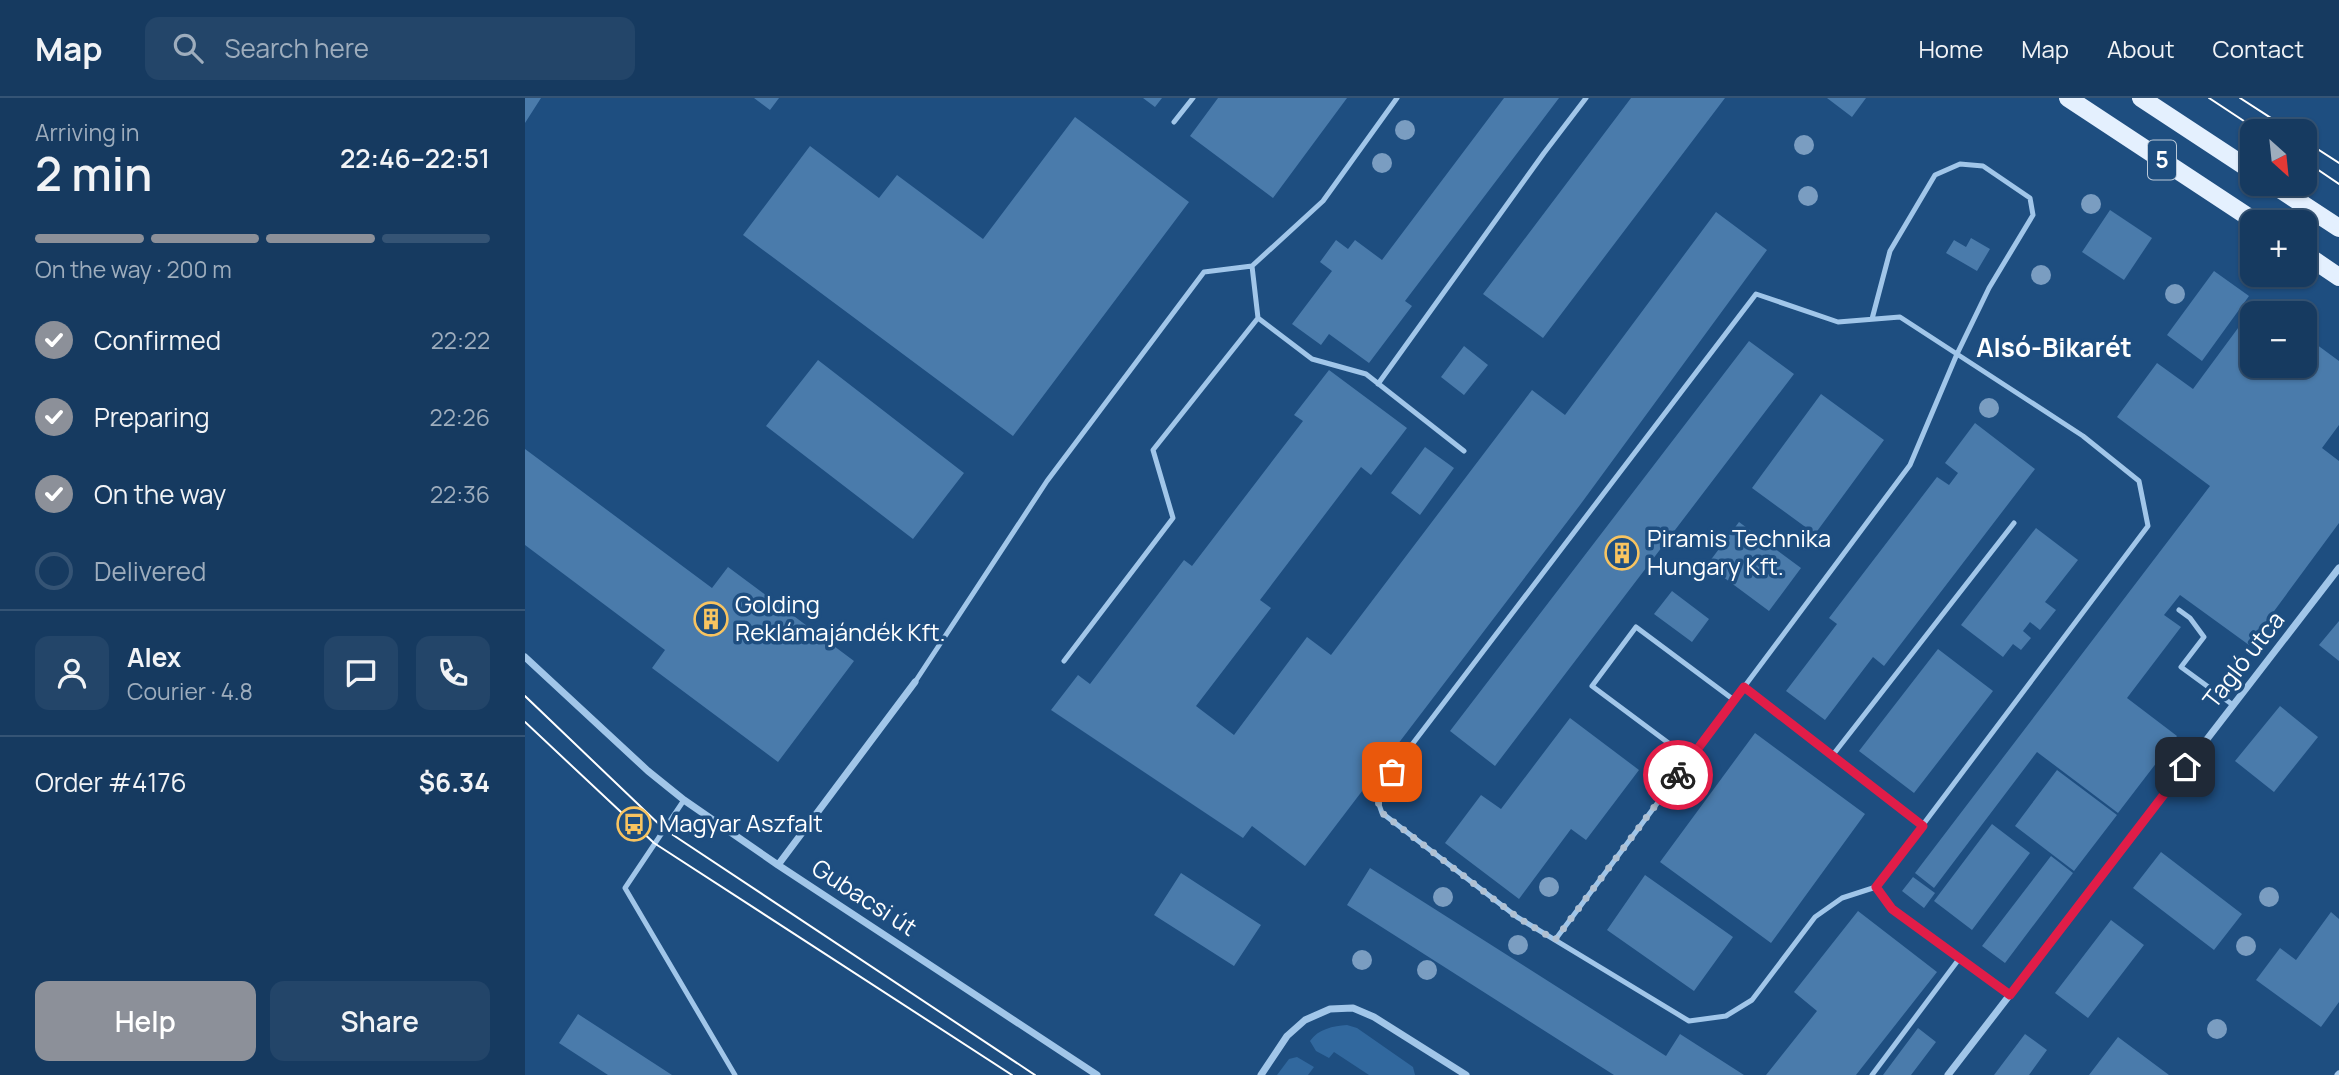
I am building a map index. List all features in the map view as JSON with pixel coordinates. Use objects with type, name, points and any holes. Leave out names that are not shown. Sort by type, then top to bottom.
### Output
[{"type":"main road","name":"5","points":[[2068,98],[2240,211]]},
{"type":"main road","name":"5","points":[[2141,98],[2240,163]]},
{"type":"main road","points":[[2290,196],[2339,228]]},
{"type":"main road","points":[[2317,262],[2339,277]]},
{"type":"street","name":"Tagló utca","points":[[1948,1075],[2339,568]]},
{"type":"street","name":"Gubacsi út","points":[[525,657],[648,771],[684,800],[1097,1075]]},
{"type":"street","points":[[778,865],[915,682]]},
{"type":"street","points":[[1261,1075],[1287,1036],[1305,1020],[1330,1009],[1353,1008],[1374,1017],[1466,1075]]},
{"type":"lane","points":[[1174,122],[1193,98]]},
{"type":"lane","points":[[915,682],[1047,481],[1203,272],[1252,266],[1323,201],[1397,98]]},
{"type":"lane","points":[[1378,384],[1586,98]]},
{"type":"lane","points":[[1555,940],[1910,465],[1957,354],[1989,288],[2033,215],[2030,198],[1983,166],[1960,164],[1935,175],[1890,251],[1872,319]]},
{"type":"lane","points":[[1063,661],[1173,519],[1153,450],[1258,318],[1252,266]]},
{"type":"lane","points":[[1756,294],[1838,322],[1872,319],[1900,317],[2083,436],[2139,481],[2148,526],[1876,887],[1842,898],[1815,917],[1752,1000],[1726,1016],[1689,1021],[1517,917],[1382,813],[1375,793],[1756,294]]},
{"type":"lane","points":[[1258,318],[1312,359],[1366,374],[1464,451]]},
{"type":"lane","points":[[1832,756],[2014,523]]},
{"type":"lane","points":[[2179,610],[2190,618],[2204,636],[2181,667],[2234,705]]},
{"type":"lane","points":[[1690,759],[1591,686],[1636,627],[1734,700]]},
{"type":"lane","points":[[1744,687],[1923,826]]},
{"type":"lane","points":[[684,800],[625,888],[735,1075]]},
{"type":"lane","points":[[1876,887],[1892,909],[2010,995]]},
{"type":"lane","points":[[1872,1075],[1959,959]]},
{"type":"shaded area","points":[[1347,1025],[1357,1028],[1413,1067],[1415,1075],[1369,1075],[1334,1052],[1329,1058],[1316,1051],[1310,1041],[1317,1034],[1331,1027]]},
{"type":"shaded area","points":[[1297,1057],[1314,1067],[1308,1075],[1277,1075],[1289,1059]]},
{"type":"building","points":[[525,98],[541,98],[525,123]]},
{"type":"building","points":[[754,98],[779,98],[770,110]]},
{"type":"building","points":[[1143,98],[1162,98],[1155,107]]},
{"type":"building","points":[[1218,98],[1347,98],[1273,198],[1190,136]]},
{"type":"building","points":[[1504,98],[1559,98],[1405,301],[1412,306],[1369,363],[1329,334],[1321,345],[1292,324],[1332,271],[1320,262],[1336,240],[1348,249],[1355,240],[1382,260]]},
{"type":"building","points":[[1631,98],[1725,98],[1543,338],[1483,294]]},
{"type":"building","points":[[1827,98],[1866,98],[1852,117]]},
{"type":"building","points":[[1075,117],[1189,202],[1013,436],[743,235],[810,146],[879,198],[897,175],[983,239]]},
{"type":"building","points":[[2110,210],[2152,238],[2124,280],[2082,252]]},
{"type":"building","points":[[1716,212],[1767,250],[1580,505],[1305,866],[1252,826],[1243,838],[1051,710],[1078,675],[1090,684],[1184,560],[1192,566],[1303,421],[1294,415],[1329,370],[1407,428],[1371,475],[1361,467],[1260,600],[1271,608],[1196,706],[1234,735],[1307,637],[1331,655],[1532,390],[1565,415]]},
{"type":"building","points":[[1971,238],[1990,249],[1977,271],[1946,253],[1954,240],[1966,247]]},
{"type":"building","points":[[2214,271],[2249,296],[2245,301],[2240,301],[2240,308],[2202,361],[2167,335]]},
{"type":"building","points":[[2240,325],[2240,378],[2317,378],[2317,345],[2339,361],[2339,425],[2322,448],[2339,461],[2339,523],[2249,645],[2180,595],[2164,615],[2181,627],[2127,698],[2177,736],[2118,813],[2037,752],[1934,888],[1915,873],[2210,486],[2117,417],[2157,363],[2193,389]]},
{"type":"building","name":"Piramis Technika Hungary Kft.","points":[[1749,341],[1794,374],[1495,766],[1450,731]]},
{"type":"building","points":[[1464,346],[1488,365],[1464,395],[1441,377]]},
{"type":"building","points":[[818,360],[964,473],[913,539],[766,426]]},
{"type":"building","points":[[1821,394],[1884,440],[1815,534],[1752,488]]},
{"type":"building","points":[[1975,423],[2035,469],[1884,666],[1873,657],[1825,720],[1786,691],[1837,624],[1829,618],[1937,477],[1949,485],[1958,473],[1945,463]]},
{"type":"building","points":[[1425,447],[1454,468],[1420,515],[1391,493]]},
{"type":"building","name":"Golding Reklámajándék Kft.","points":[[525,449],[712,588],[728,567],[854,661],[778,762],[652,668],[665,650],[525,545]]},
{"type":"building","points":[[1739,522],[1801,568],[1769,611],[1707,565]]},
{"type":"building","points":[[2036,528],[2078,560],[2045,602],[2056,610],[2040,630],[2030,622],[2023,631],[2031,638],[2021,650],[2013,644],[2003,657],[1961,625]]},
{"type":"building","points":[[1672,591],[1709,619],[1692,642],[1654,614]]},
{"type":"building","points":[[2339,621],[2339,661],[2319,645]]},
{"type":"building","points":[[1938,649],[1993,691],[1914,793],[1859,751]]},
{"type":"building","points":[[2280,706],[2318,737],[2274,792],[2235,761]]},
{"type":"building","points":[[1570,718],[1639,770],[1586,840],[1571,829],[1519,899],[1445,843],[1481,795],[1501,809]]},
{"type":"building","points":[[1755,733],[1865,814],[1771,943],[1660,862]]},
{"type":"building","points":[[2057,770],[2117,815],[2074,871],[2015,826]]},
{"type":"building","points":[[1992,824],[2030,853],[1972,930],[1934,901]]},
{"type":"building","points":[[2161,852],[2242,914],[2214,950],[2133,888]]},
{"type":"building","points":[[2051,856],[2073,873],[2005,963],[1982,946]]},
{"type":"building","points":[[1370,868],[1666,1056],[1680,1034],[1744,1075],[1614,1075],[1347,905]]},
{"type":"building","points":[[1181,873],[1261,925],[1234,966],[1154,915]]},
{"type":"building","points":[[1645,875],[1733,937],[1694,991],[1607,930]]},
{"type":"building","points":[[1913,877],[1935,893],[1924,908],[1902,891]]},
{"type":"building","points":[[1858,911],[1937,972],[1856,1075],[1766,1075],[1817,1011],[1794,992]]},
{"type":"building","points":[[2331,912],[2339,919],[2339,1002],[2321,1027],[2256,980],[2280,948],[2296,960]]},
{"type":"building","points":[[2111,920],[2144,945],[2088,1018],[2055,993]]},
{"type":"building","points":[[578,1014],[672,1075],[608,1075],[559,1043]]},
{"type":"building","points":[[1918,1028],[1936,1042],[1911,1075],[1883,1075]]},
{"type":"building","points":[[2025,1034],[2047,1050],[2029,1075],[1994,1075]]},
{"type":"building","points":[[2118,1037],[2169,1075],[2089,1075]]},
{"type":"tram line","points":[[2209,98],[2241,119]]},
{"type":"tram line","points":[[2240,98],[2272,119]]},
{"type":"tram line","points":[[2317,149],[2339,163]]},
{"type":"tram line","points":[[2317,169],[2339,184]]},
{"type":"tram line","points":[[525,696],[664,829],[1035,1075]]},
{"type":"tram line","points":[[525,722],[654,843],[1012,1075]]},
{"type":"way so far","points":[[1392,772],[1375,793],[1382,813],[1517,917],[1555,940],[1678,775]]},
{"type":"place","name":"Piramis Technika Hungary Kft.","points":[[1622,553]]},
{"type":"place","name":"Golding Reklámajándék Kft.","points":[[711,619]]},
{"type":"place","name":"Magyar Aszfalt","points":[[634,824]]},
{"type":"district","name":"Alsó-Bikarét","points":[[2054,348]]},
{"type":"route","points":[[1678,775],[1744,687],[1923,826],[1876,887],[1892,909],[2010,995],[2185,767]]}]
